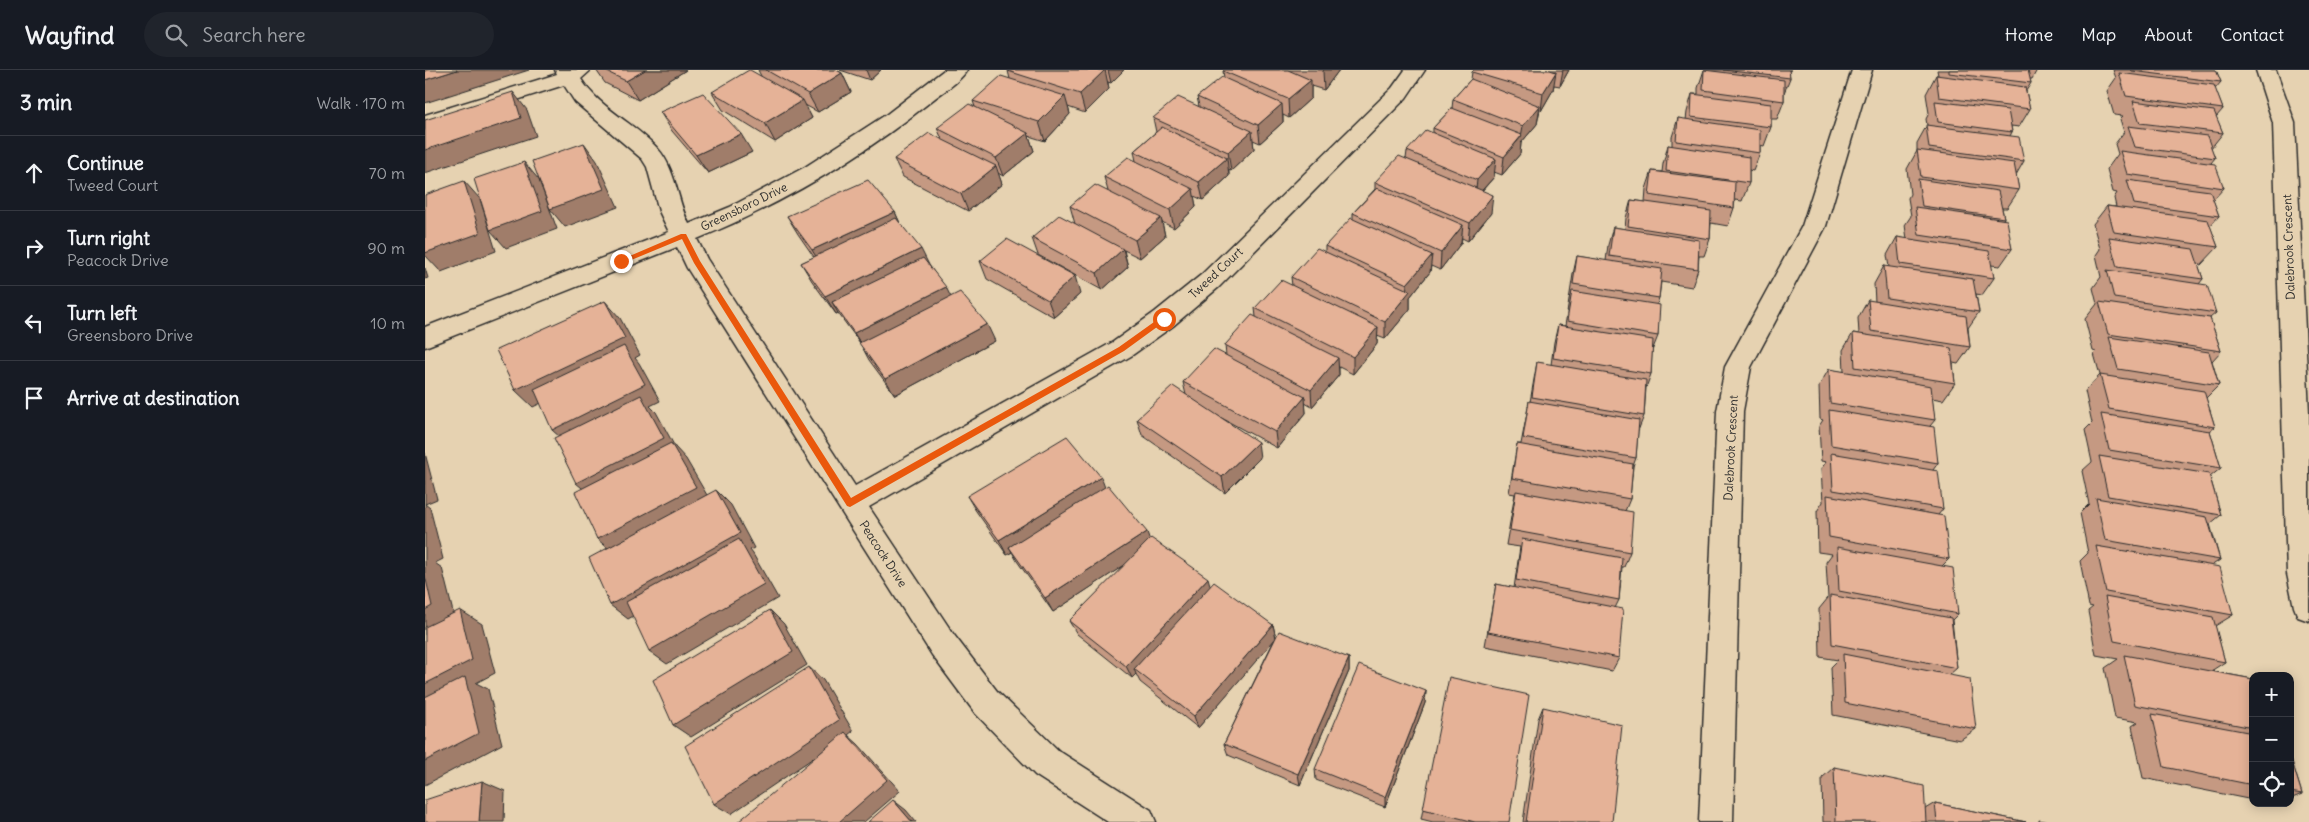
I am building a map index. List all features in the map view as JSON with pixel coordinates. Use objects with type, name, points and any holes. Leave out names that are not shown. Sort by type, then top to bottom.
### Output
[{"type":"street","name":"Greensboro Drive","points":[[425,337],[738,213],[813,172],[895,119],[957,70]]},
{"type":"street","name":"Tweed Court","points":[[850,503],[1122,349],[1164,319],[1210,281],[1399,93],[1415,70]]},
{"type":"street","name":"Dalebrook Crescent","points":[[1717,822],[1730,411],[1737,367],[1814,226],[1863,70]]},
{"type":"street","name":"Dalebrook Crescent","points":[[2266,70],[2284,123],[2302,574],[2309,607]]},
{"type":"street","name":"Peacock Drive","points":[[571,72],[582,97],[650,154],[658,167],[671,212],[696,262],[943,645],[986,702],[1047,763],[1139,822]]},
{"type":"street","points":[[425,122],[571,72]]},
{"type":"building","points":[[425,70],[457,70],[425,80]]},
{"type":"building","points":[[603,70],[645,70],[626,81]]},
{"type":"building","points":[[749,70],[803,100],[765,123],[712,92]]},
{"type":"building","points":[[766,70],[836,70],[842,73],[808,94]]},
{"type":"building","points":[[1009,70],[1105,70],[1080,94]]},
{"type":"building","points":[[1224,70],[1288,70],[1311,80],[1288,99]]},
{"type":"building","points":[[1474,70],[1550,70],[1556,72],[1543,93],[1472,72]]},
{"type":"building","points":[[1704,70],[1784,80],[1784,101],[1703,90]]},
{"type":"building","points":[[1723,70],[1789,70],[1790,78]]},
{"type":"building","points":[[1949,70],[2028,70],[2031,83],[1949,73]]},
{"type":"building","points":[[2216,70],[2221,82],[2132,71]]},
{"type":"building","points":[[2119,73],[2214,85],[2223,109],[2126,96]]},
{"type":"building","points":[[1936,75],[2025,87],[2030,109],[1939,97]]},
{"type":"building","points":[[1001,76],[1065,96],[1039,122],[973,101]]},
{"type":"building","points":[[1222,77],[1282,104],[1258,125],[1197,97]]},
{"type":"building","points":[[1471,79],[1540,106],[1523,126],[1453,99]]},
{"type":"building","points":[[513,92],[521,118],[425,150],[425,120]]},
{"type":"building","points":[[703,93],[741,134],[696,155],[660,112]]},
{"type":"building","points":[[1692,94],[1771,104],[1771,127],[1691,117]]},
{"type":"building","points":[[1178,97],[1252,131],[1228,152],[1153,118]]},
{"type":"building","points":[[1935,101],[2008,110],[2012,132],[1938,122]]},
{"type":"building","points":[[2133,101],[2214,111],[2223,133],[2140,123]]},
{"type":"building","points":[[969,104],[1028,133],[996,158],[937,128]]},
{"type":"building","points":[[1452,108],[1522,135],[1504,157],[1433,128]]},
{"type":"building","points":[[1678,118],[1760,130],[1760,153],[1676,141]]},
{"type":"building","points":[[1926,125],[2019,137],[2024,161],[1929,148]]},
{"type":"building","points":[[2128,126],[2207,136],[2215,158],[2135,147]]},
{"type":"building","points":[[1162,127],[1227,158],[1199,182],[1134,151]]},
{"type":"building","points":[[1426,130],[1496,159],[1477,180],[1407,151]]},
{"type":"building","points":[[929,133],[996,166],[961,194],[894,159]]},
{"type":"building","points":[[584,143],[604,189],[550,209],[532,161]]},
{"type":"building","points":[[1668,145],[1749,157],[1749,183],[1666,171]]},
{"type":"building","points":[[1917,150],[2014,163],[2019,190],[1921,177]]},
{"type":"building","points":[[2120,151],[2215,164],[2224,188],[2127,174]]},
{"type":"building","points":[[1399,156],[1493,195],[1470,223],[1375,182]]},
{"type":"building","points":[[1128,157],[1193,189],[1170,210],[1104,177]]},
{"type":"building","points":[[524,162],[542,211],[490,230],[474,179]]},
{"type":"building","points":[[1652,171],[1735,182],[1734,208],[1649,195]]},
{"type":"building","points":[[1918,179],[1998,191],[2004,218],[1922,206]]},
{"type":"building","points":[[868,180],[895,212],[812,250],[787,216]]},
{"type":"building","points":[[2127,180],[2210,191],[2219,216],[2134,204]]},
{"type":"building","points":[[464,181],[480,233],[425,253],[425,195]]},
{"type":"building","points":[[1095,185],[1161,218],[1135,240],[1070,206]]},
{"type":"building","points":[[1377,188],[1463,225],[1441,253],[1353,213]]},
{"type":"building","points":[[1631,200],[1711,211],[1710,239],[1628,226]]},
{"type":"building","points":[[2107,206],[2208,220],[2218,247],[2114,232]]},
{"type":"building","points":[[1915,207],[2007,220],[2012,249],[1919,235]]},
{"type":"building","points":[[1059,215],[1123,249],[1097,273],[1032,238]]},
{"type":"building","points":[[896,218],[921,249],[825,296],[801,263]]},
{"type":"building","points":[[1351,218],[1432,255],[1407,284],[1325,246]]},
{"type":"building","points":[[1613,227],[1699,240],[1698,269],[1609,256]]},
{"type":"building","points":[[1897,237],[1989,251],[1994,278],[1900,264]]},
{"type":"building","points":[[2109,237],[2193,249],[2203,279],[2117,267]]},
{"type":"building","points":[[1007,239],[1075,276],[1048,300],[980,261]]},
{"type":"building","points":[[1317,248],[1410,291],[1385,322],[1291,277]]},
{"type":"building","points":[[1577,256],[1662,269],[1659,298],[1573,284]]},
{"type":"building","points":[[923,258],[946,287],[854,333],[832,302]]},
{"type":"building","points":[[1884,266],[1973,279],[1979,312],[1887,298]]},
{"type":"building","points":[[2107,270],[2207,285],[2216,313],[2114,298]]},
{"type":"building","points":[[1281,280],[1378,327],[1353,357],[1255,308]]},
{"type":"building","points":[[1572,291],[1660,305],[1658,336],[1567,321]]},
{"type":"building","points":[[960,292],[987,324],[885,379],[859,343]]},
{"type":"building","points":[[1868,300],[1966,316],[1970,347],[1871,331]]},
{"type":"building","points":[[605,301],[625,338],[515,390],[496,350]]},
{"type":"building","points":[[2099,302],[2210,318],[2221,351],[2108,334]]},
{"type":"building","points":[[1252,315],[1338,358],[1311,390],[1225,345]]},
{"type":"building","points":[[1558,325],[1653,340],[1651,374],[1553,358]]},
{"type":"building","points":[[1853,333],[1951,348],[1955,383],[1855,367]]},
{"type":"building","points":[[2109,337],[2209,352],[2219,385],[2118,369]]},
{"type":"building","points":[[624,346],[645,384],[552,430],[534,389]]},
{"type":"building","points":[[1214,349],[1305,397],[1275,432],[1183,382]]},
{"type":"building","points":[[1537,362],[1646,380],[1644,416],[1532,397]]},
{"type":"building","points":[[1829,369],[1931,386],[1935,420],[1830,403]]},
{"type":"building","points":[[2100,375],[2204,391],[2215,427],[2109,409]]},
{"type":"building","points":[[1173,386],[1258,442],[1222,477],[1137,419]]},
{"type":"building","points":[[641,395],[664,438],[576,483],[554,438]]},
{"type":"building","points":[[1529,401],[1639,420],[1636,458],[1523,438]]},
{"type":"building","points":[[1829,410],[1934,427],[1938,463],[1831,445]]},
{"type":"building","points":[[2101,414],[2210,431],[2221,468],[2109,450]]},
{"type":"building","points":[[1067,436],[1101,477],[999,540],[967,496]]},
{"type":"building","points":[[671,443],[696,487],[597,539],[575,492]]},
{"type":"building","points":[[1517,444],[1633,464],[1630,499],[1512,478]]},
{"type":"building","points":[[1831,453],[1938,471],[1943,509],[1833,490]]},
{"type":"building","points":[[2099,456],[2209,474],[2221,515],[2108,496]]},
{"type":"building","points":[[1108,485],[1147,532],[1045,598],[1009,547]]},
{"type":"building","points":[[716,490],[740,533],[610,605],[589,558]]},
{"type":"building","points":[[1516,491],[1633,512],[1630,552],[1510,530]]},
{"type":"building","points":[[1827,495],[1944,516],[1949,559],[1829,537]]},
{"type":"building","points":[[2096,498],[2207,517],[2220,560],[2105,540]]},
{"type":"building","points":[[1151,538],[1208,578],[1126,666],[1069,621]]},
{"type":"building","points":[[739,539],[764,584],[649,651],[626,602]]},
{"type":"building","points":[[1522,539],[1622,558],[1619,600],[1516,580]]},
{"type":"building","points":[[2096,546],[2220,567],[2233,615],[2106,592]]},
{"type":"building","points":[[1837,547],[1953,568],[1958,614],[1839,591]]},
{"type":"building","points":[[425,575],[432,606],[425,610]]},
{"type":"building","points":[[1214,582],[1273,625],[1194,716],[1134,669]]},
{"type":"building","points":[[1496,584],[1623,609],[1619,658],[1488,632]]},
{"type":"building","points":[[1830,595],[1951,618],[1957,668],[1832,644]]},
{"type":"building","points":[[2105,597],[2213,617],[2225,662],[2114,641]]},
{"type":"building","points":[[460,610],[472,660],[425,684],[425,627]]},
{"type":"building","points":[[770,610],[793,652],[673,725],[653,680]]},
{"type":"building","points":[[1279,631],[1349,658],[1298,774],[1224,744]]},
{"type":"building","points":[[1843,654],[1970,679],[1976,729],[1845,703]]},
{"type":"building","points":[[2124,655],[2249,678],[2249,727],[2135,705]]},
{"type":"building","points":[[1359,665],[1426,691],[1385,797],[1315,769]]},
{"type":"building","points":[[809,667],[839,720],[714,804],[685,746]]},
{"type":"building","points":[[465,677],[479,733],[425,761],[425,697]]},
{"type":"building","points":[[1449,677],[1529,695],[1509,822],[1475,822],[1423,809]]},
{"type":"building","points":[[1543,707],[1622,725],[1612,822],[1526,822]]},
{"type":"building","points":[[2152,714],[2249,732],[2249,784],[2164,767]]},
{"type":"building","points":[[845,732],[887,780],[839,822],[738,822]]},
{"type":"building","points":[[1834,767],[1924,786],[1926,822],[1836,822]]},
{"type":"building","points":[[2294,768],[2302,794],[2294,793]]},
{"type":"building","points":[[482,781],[479,822],[425,822],[425,800]]},
{"type":"building","points":[[893,800],[912,822],[868,822]]},
{"type":"building","points":[[1935,803],[2026,822],[1937,822]]},
{"type":"route","points":[[621,261],[683,236],[696,262],[850,503],[1122,349],[1164,319]]}]
